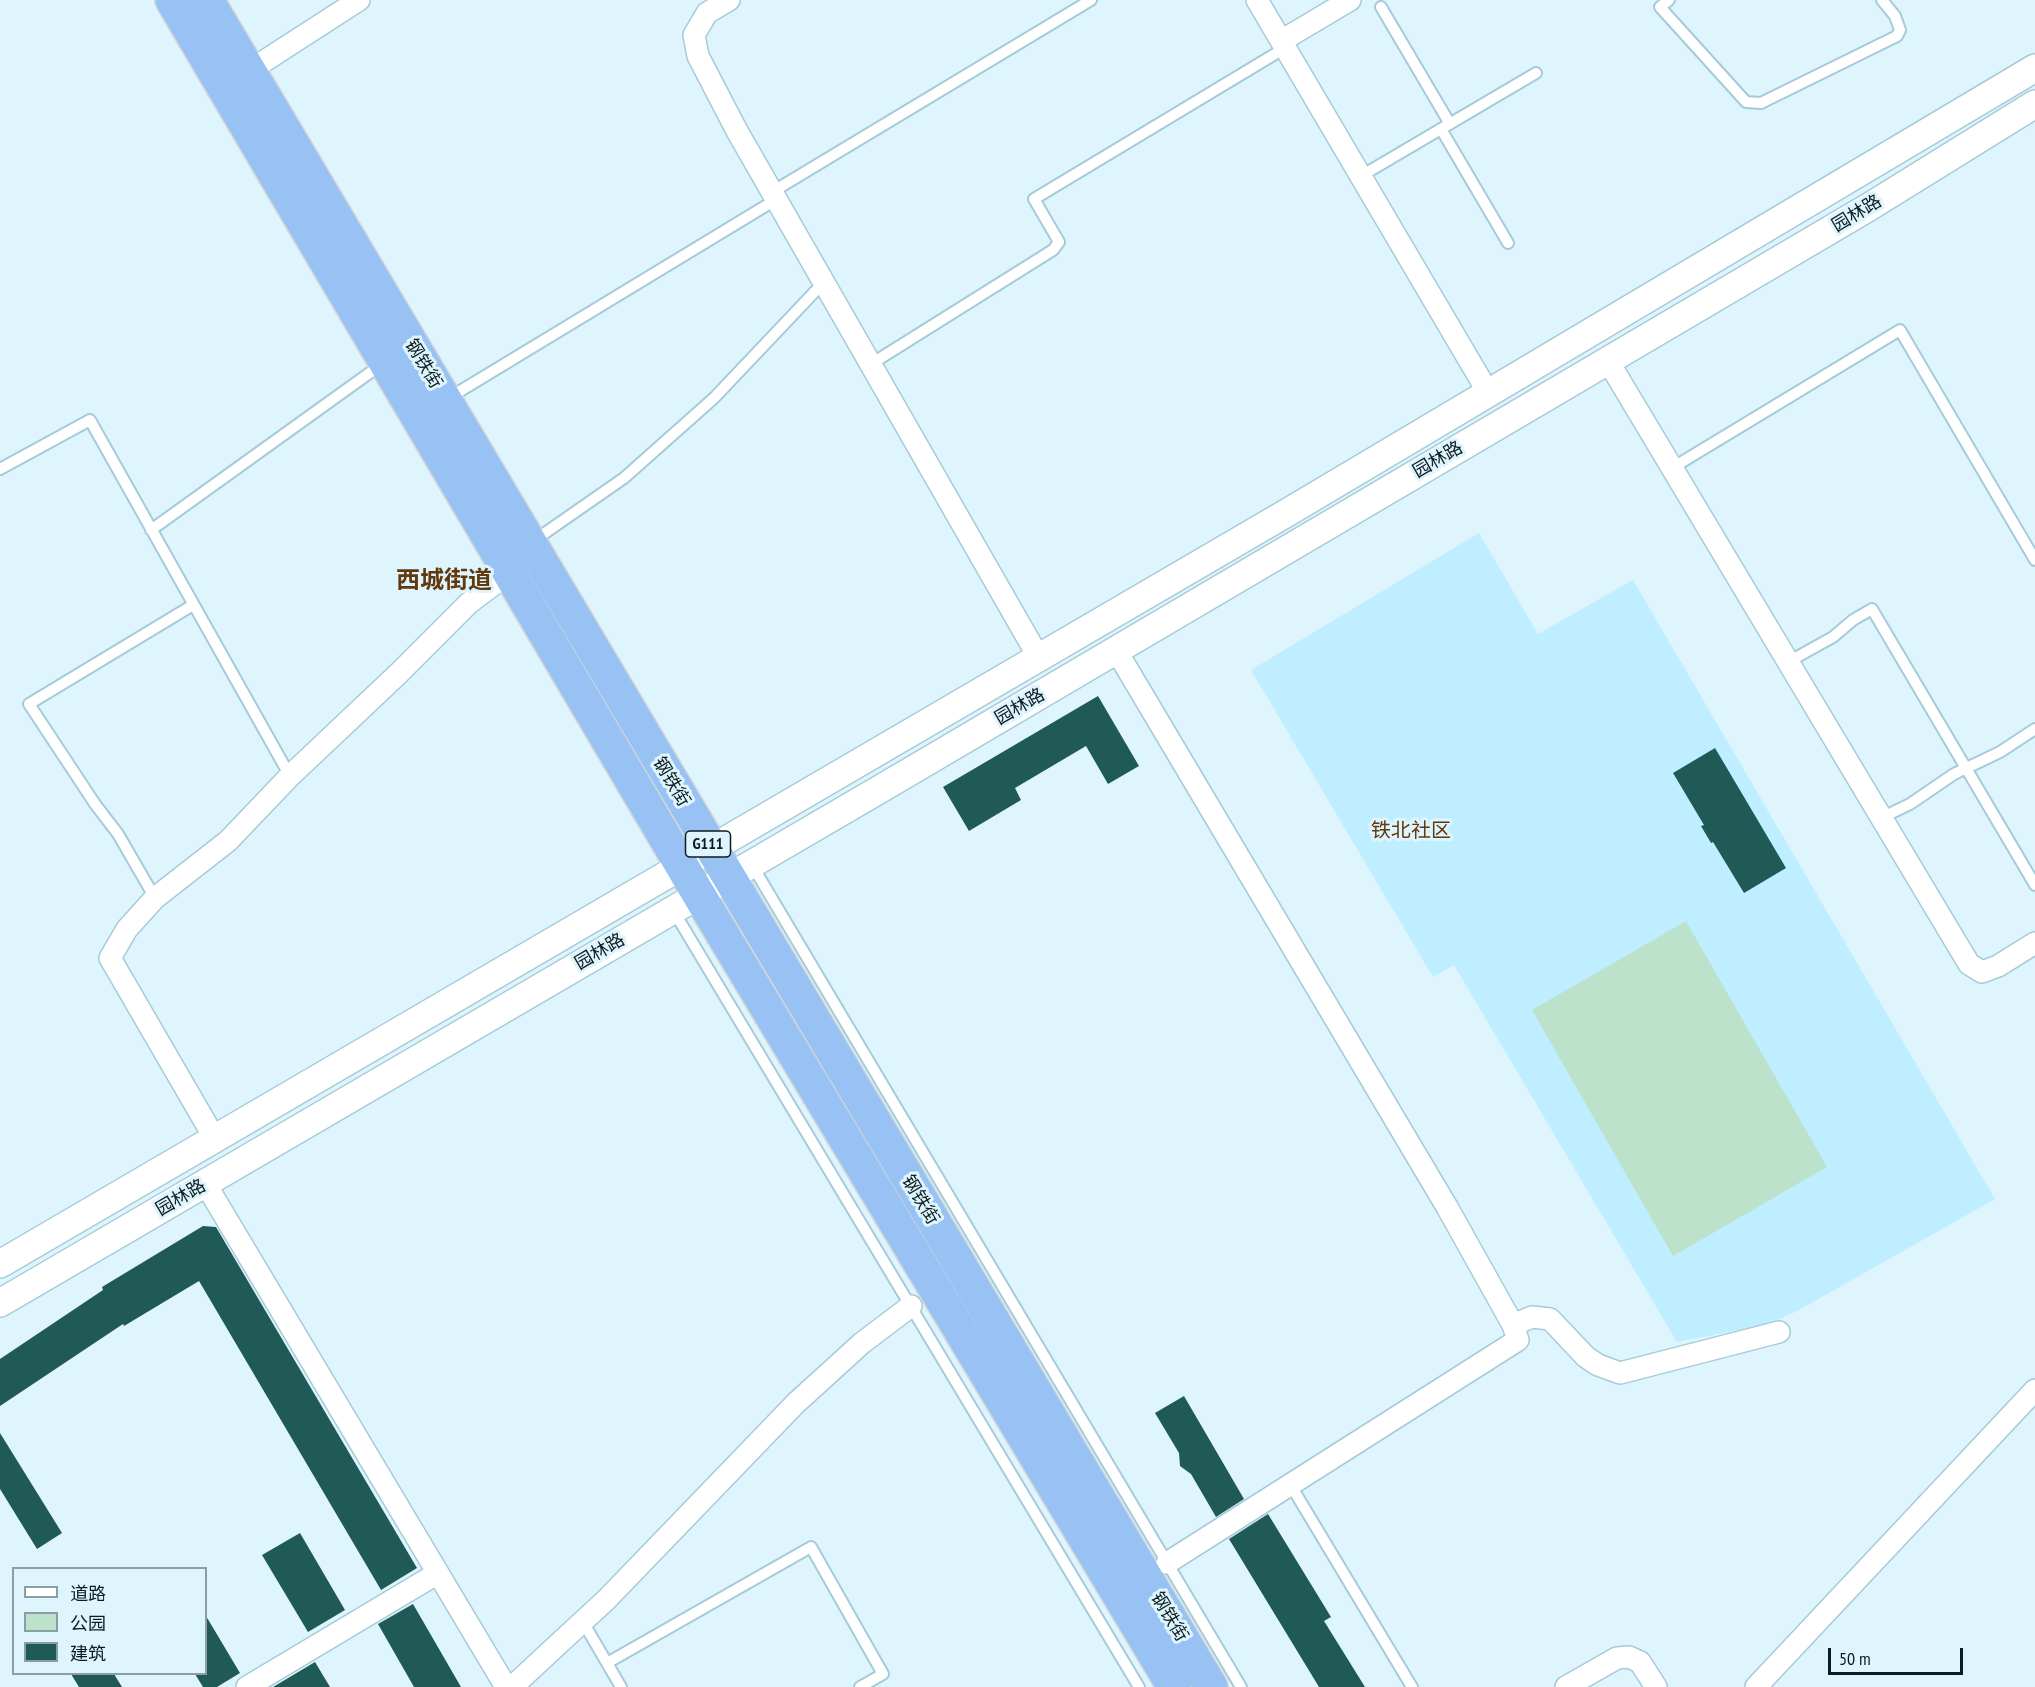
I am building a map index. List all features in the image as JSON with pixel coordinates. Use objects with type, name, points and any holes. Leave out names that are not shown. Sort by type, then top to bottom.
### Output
[{"type":"highway","name":"钢铁街","points":[[172,0],[682,866],[686,902],[1174,1687]]},
{"type":"highway","name":"钢铁街","points":[[207,0],[711,849],[740,871],[1211,1687]]},
{"type":"street","points":[[249,71],[359,0]]},
{"type":"street","points":[[729,0],[707,13],[694,35],[698,56],[774,196],[1039,658]]},
{"type":"street","points":[[1257,0],[1489,394]]},
{"type":"street","points":[[1283,45],[1350,0]]},
{"type":"street","name":"园林路","points":[[0,1264],[1489,394],[2035,68]]},
{"type":"street","name":"园林路","points":[[0,1303],[1608,361],[1869,207],[2035,104]]},
{"type":"street","points":[[1608,361],[1969,964],[1982,972],[1998,966],[2035,944]]},
{"type":"street","points":[[215,1138],[110,958],[127,928],[155,897],[228,841],[290,777],[469,603],[509,573]]},
{"type":"street","points":[[1116,650],[1447,1207],[1513,1325],[1518,1340],[1167,1563]]},
{"type":"street","points":[[205,1183],[506,1687]]},
{"type":"street","points":[[512,1687],[616,1590],[796,1403],[862,1343],[911,1306]]},
{"type":"street","points":[[1513,1325],[1532,1317],[1550,1319],[1586,1357],[1598,1365],[1620,1373],[1779,1332]]},
{"type":"street","points":[[1756,1687],[2035,1390]]},
{"type":"street","points":[[247,1687],[438,1573]]},
{"type":"street","points":[[1566,1687],[1617,1658],[1629,1658],[1640,1662],[1656,1687]]},
{"type":"lane","points":[[444,400],[1091,0]]},
{"type":"lane","points":[[1669,0],[1660,7],[1746,102],[1761,103],[1897,36],[1900,30],[1895,16],[1882,0]]},
{"type":"lane","points":[[1381,7],[1508,243]]},
{"type":"lane","points":[[871,364],[1053,250],[1059,242],[1034,199],[1283,45]]},
{"type":"lane","points":[[1360,176],[1536,73]]},
{"type":"lane","points":[[529,543],[624,478],[714,398],[824,282]]},
{"type":"lane","points":[[1672,468],[1900,330],[2035,560]]},
{"type":"lane","points":[[151,530],[385,362]]},
{"type":"lane","points":[[0,469],[90,420],[290,777]]},
{"type":"lane","points":[[155,897],[118,834],[95,804],[29,704],[193,605]]},
{"type":"lane","points":[[1788,662],[1833,637],[1853,620],[1872,609],[2035,885]]},
{"type":"lane","points":[[1881,818],[1910,804],[1966,768],[2000,752],[2035,729]]},
{"type":"lane","points":[[740,871],[1167,1563],[1241,1687]]},
{"type":"lane","points":[[686,902],[911,1306],[1139,1687]]},
{"type":"lane","points":[[1290,1484],[1412,1687]]},
{"type":"lane","points":[[607,1663],[812,1547],[883,1674],[860,1687]]},
{"type":"lane","points":[[583,1622],[621,1687]]},
{"type":"shaded area","points":[[1479,533],[1538,634],[1633,580],[1995,1199],[1797,1311],[1768,1324],[1677,1342],[1454,965],[1433,977],[1251,670]]},
{"type":"green space","points":[[1686,921],[1827,1167],[1673,1256],[1532,1010]]},
{"type":"building","points":[[1098,696],[1139,766],[1108,784],[1086,746],[1015,788],[1021,800],[969,831],[943,787]]},
{"type":"building","points":[[1715,748],[1786,868],[1744,893],[1713,842],[1711,843],[1701,826],[1704,825],[1673,773]]},
{"type":"building","points":[[203,1226],[216,1227],[417,1568],[381,1590],[199,1281],[124,1326],[123,1324],[0,1406],[0,1359],[103,1290],[102,1287]]},
{"type":"building","points":[[1184,1396],[1244,1499],[1216,1517],[1191,1474],[1180,1466],[1179,1453],[1155,1413]]},
{"type":"building","points":[[0,1433],[62,1533],[37,1549],[0,1489]]},
{"type":"building","points":[[1268,1514],[1331,1617],[1324,1621],[1365,1687],[1319,1687],[1229,1539]]},
{"type":"building","points":[[300,1533],[345,1610],[308,1632],[262,1555]]},
{"type":"building","points":[[413,1604],[461,1687],[414,1687],[378,1624]]},
{"type":"building","points":[[207,1618],[240,1673],[217,1687],[203,1687],[196,1675],[207,1675]]},
{"type":"building","points":[[315,1662],[330,1687],[273,1687]]},
{"type":"building","points":[[72,1675],[115,1675],[122,1687],[79,1687]]},
{"type":"district","name":"西城街道","points":[[444,581]]},
{"type":"district","name":"铁北社区","points":[[1411,831]]}]
